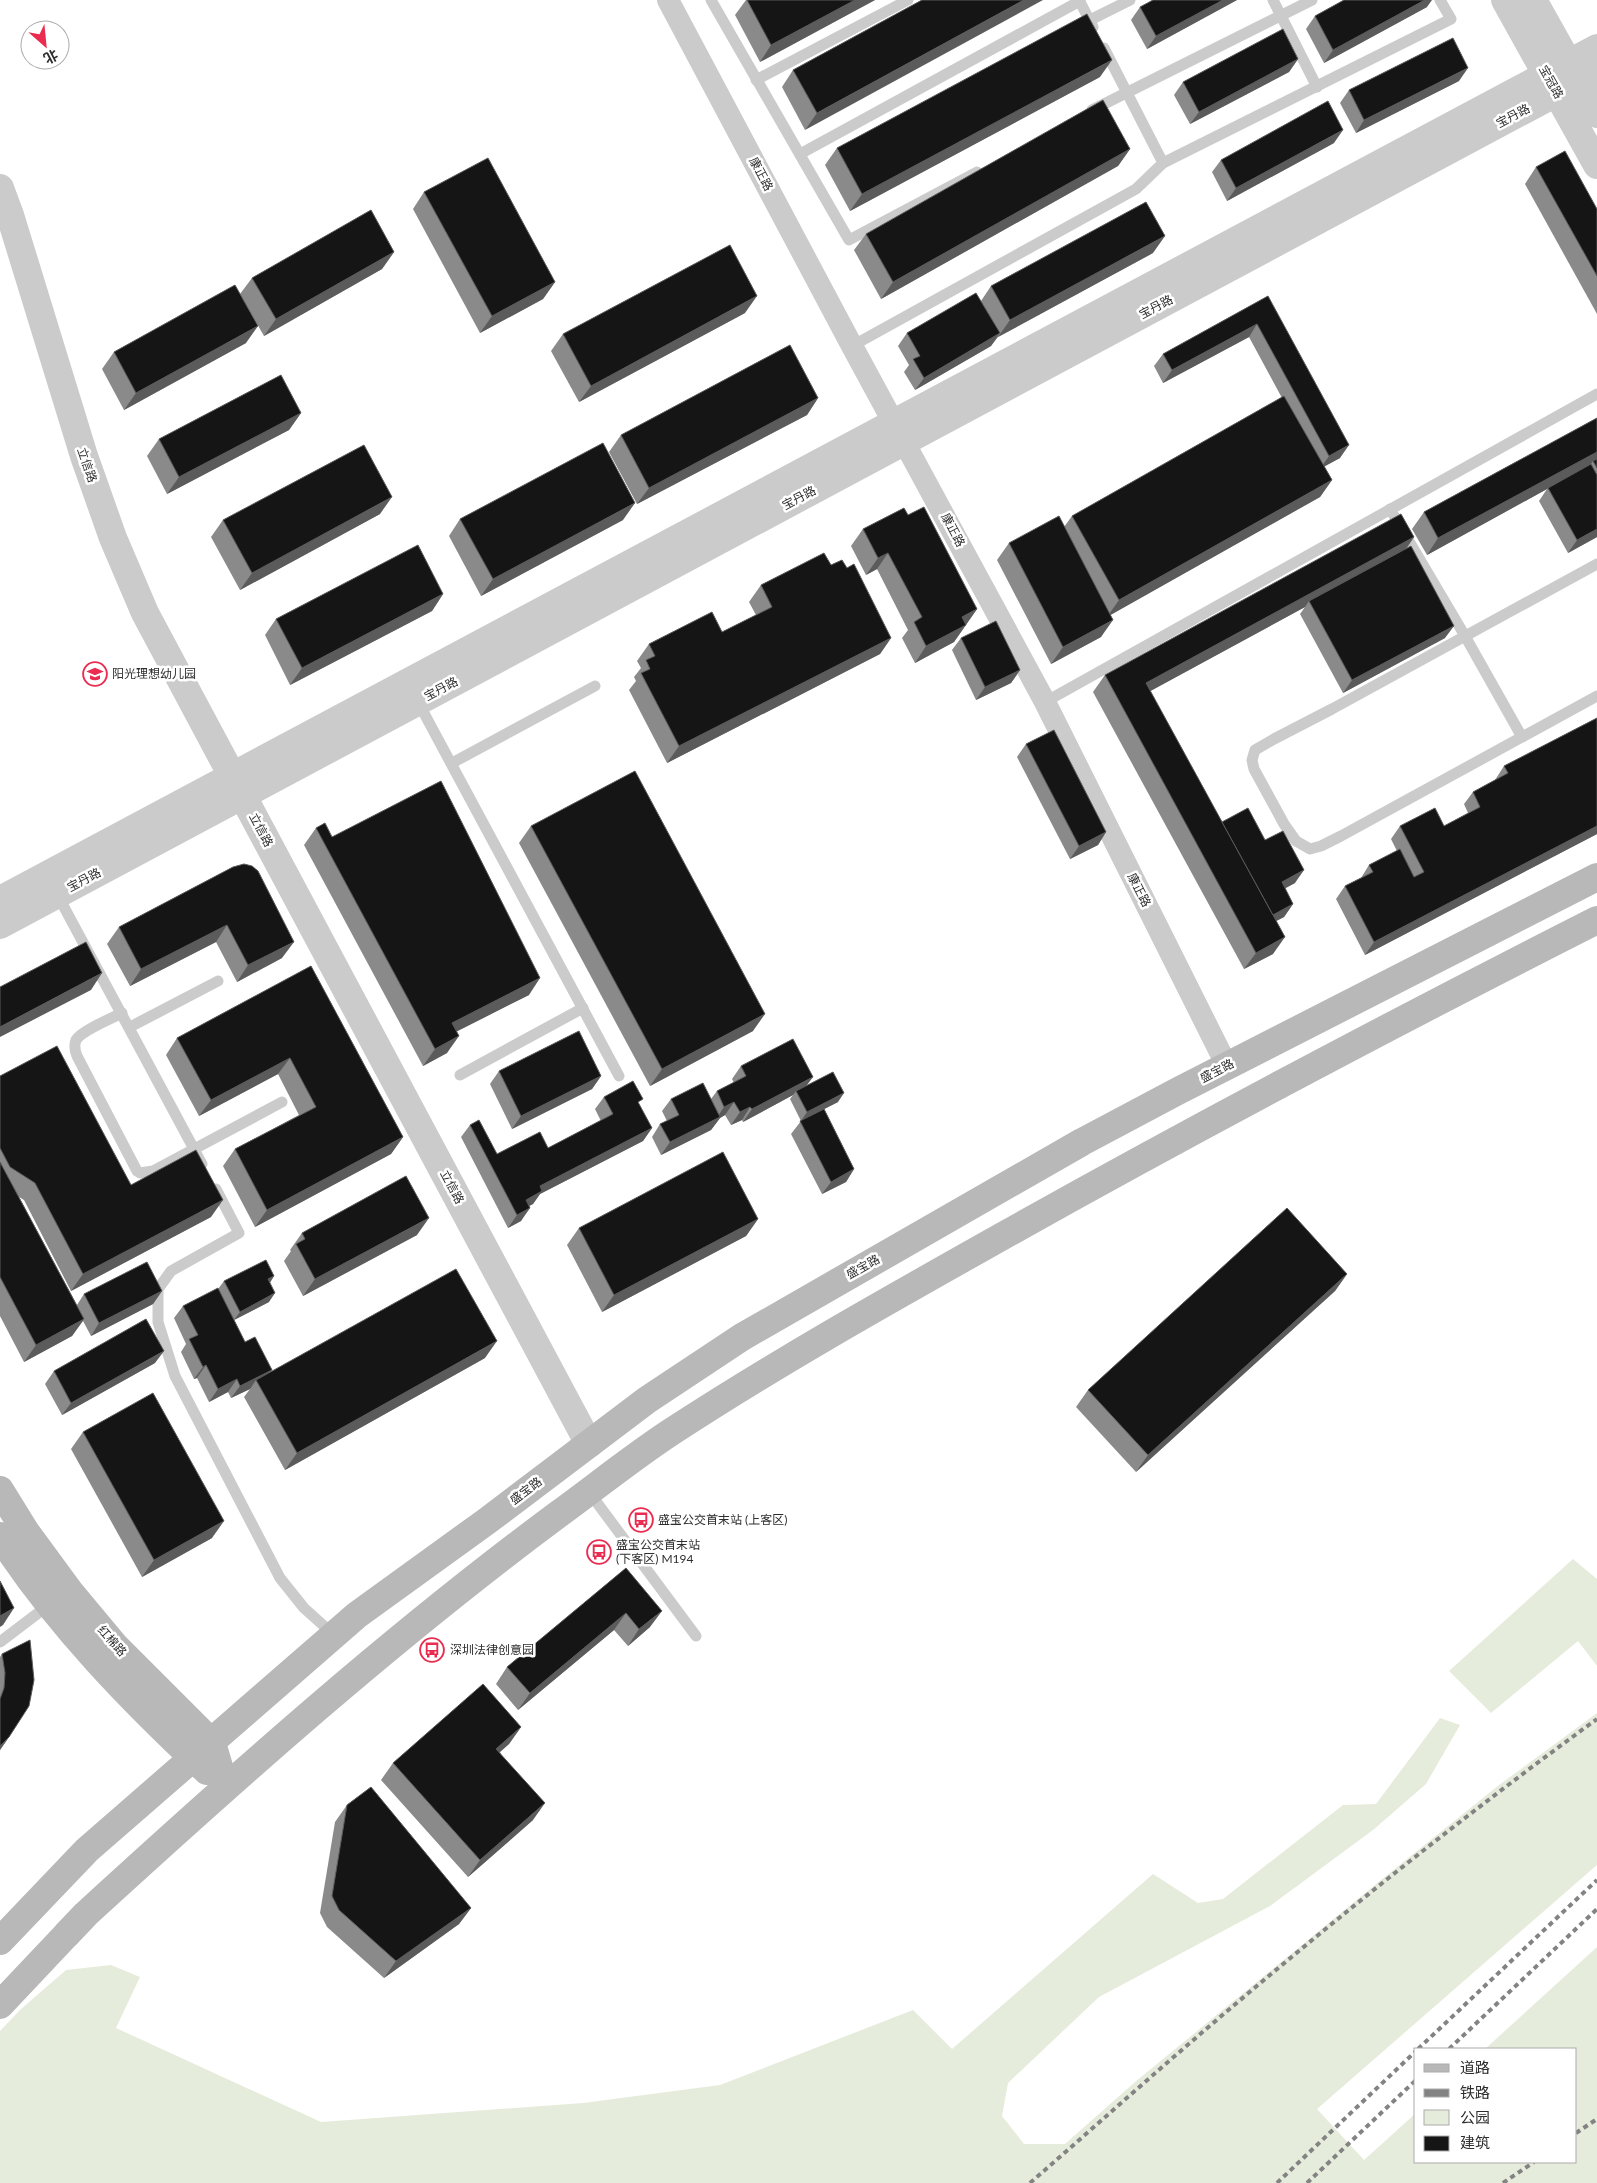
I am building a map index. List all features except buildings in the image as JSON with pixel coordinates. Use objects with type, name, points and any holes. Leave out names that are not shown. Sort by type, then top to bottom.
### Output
[{"type":"main road","name":"盛宝路","points":[[203,1751],[358,1615],[647,1400],[742,1337],[1082,1142],[1597,877]]},
{"type":"main road","points":[[0,2005],[86,1914],[225,1787],[503,1555],[668,1434],[880,1305],[1137,1160],[1465,987],[1597,920]]},
{"type":"main road","name":"红棉路","points":[[0,1490],[26,1532],[81,1606],[203,1751],[225,1787]]},
{"type":"main road","name":"红棉路","points":[[0,1536],[50,1604],[96,1659],[203,1751]]},
{"type":"main road","points":[[0,1941],[87,1850],[203,1751]]},
{"type":"street","name":"康正路","points":[[668,0],[852,346],[1045,702],[1227,1066]]},
{"type":"street","name":"宝冠路","points":[[1504,0],[1570,76],[1597,114]]},
{"type":"street","name":"宝冠路","points":[[1533,0],[1570,76],[1597,165]]},
{"type":"street","name":"宝丹路","points":[[0,925],[52,885],[1570,76],[1597,48]]},
{"type":"street","name":"立信路","points":[[0,188],[84,456],[114,538],[145,613],[589,1444]]},
{"type":"street","name":"宝丹路","points":[[238,786],[418,702],[899,432]]},
{"type":"street","name":"宝丹路","points":[[0,900],[52,885]]},
{"type":"lane","points":[[756,80],[908,0]]},
{"type":"lane","points":[[1090,20],[1130,0]]},
{"type":"lane","points":[[1273,0],[1317,87]]},
{"type":"lane","points":[[1083,115],[1312,0]]},
{"type":"lane","points":[[852,346],[1136,190],[1163,163],[1451,19],[1440,0]]},
{"type":"lane","points":[[715,1],[756,80],[849,240],[988,166]]},
{"type":"lane","points":[[800,154],[1080,1],[1163,163]]},
{"type":"lane","points":[[1045,702],[1597,394]]},
{"type":"lane","points":[[1390,509],[1522,737]]},
{"type":"lane","points":[[1597,564],[1255,750],[1252,760],[1254,769],[1284,824],[1296,841],[1310,849],[1322,846],[1597,696]]},
{"type":"lane","points":[[452,763],[595,686]]},
{"type":"lane","points":[[418,702],[618,1076]]},
{"type":"lane","points":[[52,885],[239,1233],[171,1271],[158,1289],[158,1322],[175,1376],[280,1578],[304,1608],[334,1636]]},
{"type":"lane","points":[[130,1027],[218,981]]},
{"type":"lane","points":[[460,1075],[583,1008]]},
{"type":"lane","points":[[122,1013],[82,1034],[76,1040],[75,1048],[76,1056],[136,1171],[146,1174],[153,1171],[282,1102]]},
{"type":"lane","points":[[589,1492],[696,1636]]},
{"type":"lane","points":[[0,1642],[50,1604]]},
{"type":"green space","points":[[1573,1559],[1597,1579],[1597,1666],[1578,1641],[1491,1713],[1449,1671]]},
{"type":"green space","points":[[1597,1713],[1597,1865],[1317,2109],[1364,2160],[1414,2115],[1414,2163],[1577,2163],[1577,2048],[1486,2048],[1597,1947],[1597,2183],[0,2183],[0,2031],[20,2010],[66,1970],[111,1965],[140,1977],[116,2028],[321,2122],[583,2103],[720,2085],[913,2010],[952,2049],[1153,1874],[1198,1903],[1223,1899],[1343,1805],[1376,1804],[1440,1718],[1460,1725],[1426,1784],[1373,1830],[1270,1906],[1099,1997],[1008,2083],[1002,2116],[1024,2144],[1065,2144],[1135,2082],[1499,1785]]},
{"type":"railway","points":[[1030,2183],[1306,1945],[1450,1830],[1597,1719]]},
{"type":"railway","points":[[1419,2048],[1597,1880]]},
{"type":"railway","points":[[1450,2048],[1597,1909]]},
{"type":"railway","points":[[1277,2183],[1414,2053]]},
{"type":"railway","points":[[1307,2183],[1414,2082]]},
{"type":"railway","points":[[1577,2132],[1597,2119]]},
{"type":"railway","points":[[1503,2183],[1533,2163]]},
{"type":"place","name":"阳光理想幼儿园","points":[[95,674]]},
{"type":"place","name":"盛宝公交首末站 (上客区)","points":[[641,1520]]},
{"type":"place","name":"盛宝公交首末站 (下客区) M194","points":[[599,1552]]},
{"type":"place","name":"深圳法律创意园","points":[[432,1650]]}]
